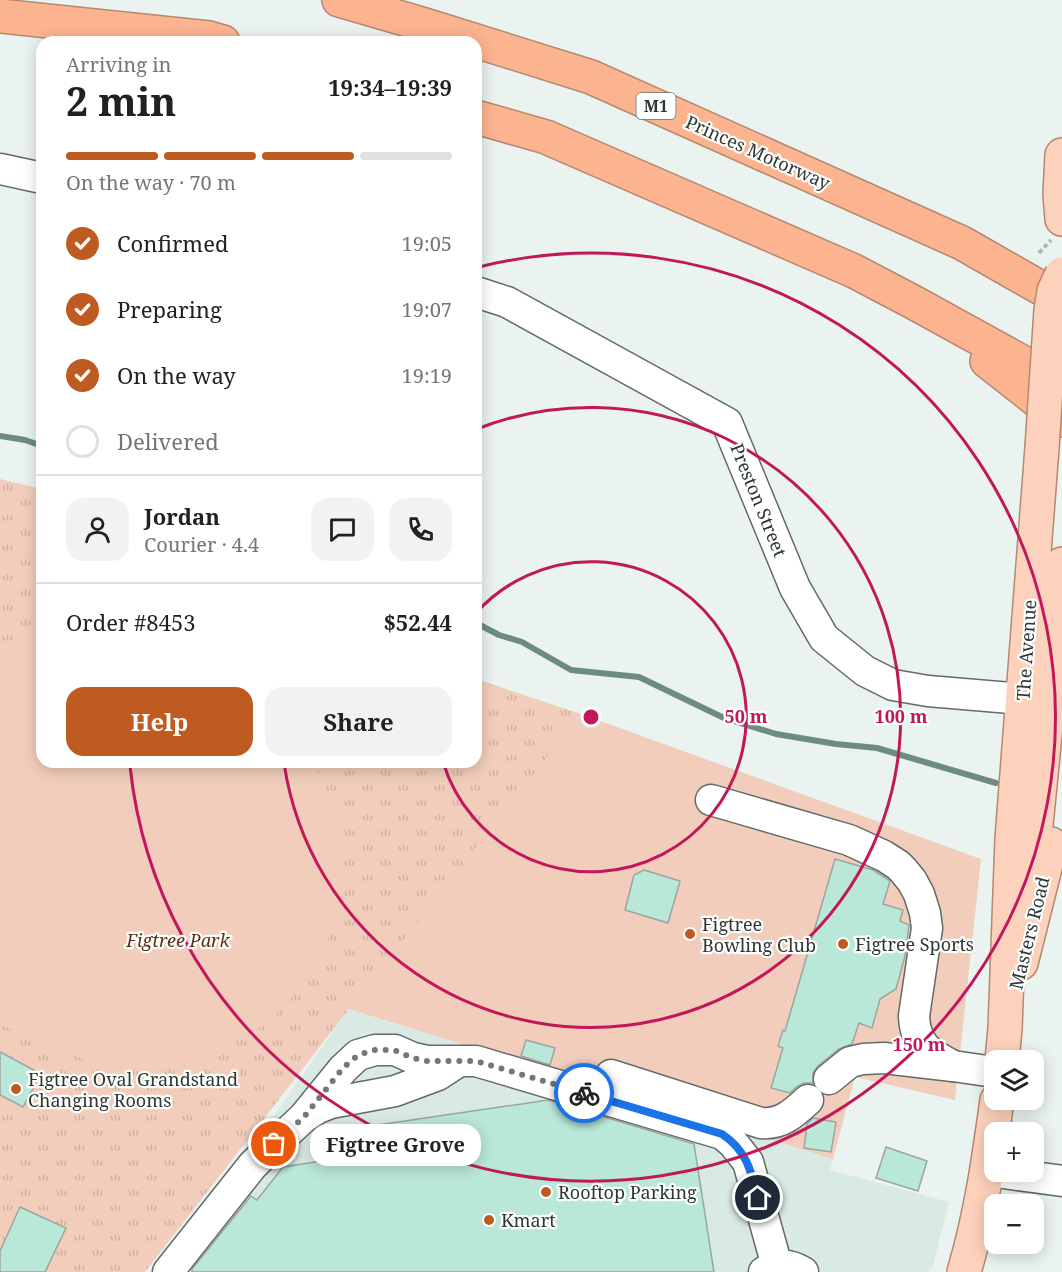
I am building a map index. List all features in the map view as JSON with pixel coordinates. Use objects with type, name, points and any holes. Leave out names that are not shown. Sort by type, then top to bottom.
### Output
[{"type":"highway","name":"Princes Motorway","points":[[339,0],[461,36]]},
{"type":"highway","points":[[0,16],[190,36]]},
{"type":"highway","name":"Princes Motorway","points":[[482,43],[591,76],[962,243],[1062,300]]},
{"type":"highway","points":[[482,119],[546,137],[854,271],[1062,384]]},
{"type":"highway","points":[[962,243],[1062,291]]},
{"type":"highway","points":[[913,302],[1062,420]]},
{"type":"main road","points":[[1058,228],[1062,155]]},
{"type":"main road","name":"The Avenue","points":[[1044,702],[1042,448],[1054,291],[1051,263]]},
{"type":"main road","name":"The Avenue","points":[[1003,1045],[1026,919],[1044,702],[1062,564]]},
{"type":"main road","name":"Masters Road","points":[[1003,1045],[1062,802]]},
{"type":"main road","points":[[964,1272],[990,1182]]},
{"type":"street","points":[[0,169],[36,176]]},
{"type":"street","name":"Preston Street","points":[[482,294],[507,302],[727,423],[795,588],[824,638],[865,671],[893,685],[928,691],[1044,702]]},
{"type":"street","points":[[711,800],[849,840],[884,856],[903,870],[919,894],[927,928],[914,1016],[915,1029],[929,1052],[953,1066]]},
{"type":"street","points":[[168,1272],[252,1166],[304,1117],[343,1068],[358,1055],[375,1050],[394,1050],[421,1060],[436,1062],[476,1061],[722,1134],[733,1143],[748,1162],[782,1270]]},
{"type":"street","points":[[829,1079],[850,1062],[863,1059],[892,1058],[984,1071]]},
{"type":"street","points":[[304,1117],[331,1103],[395,1091],[438,1075],[463,1060]]},
{"type":"street","points":[[611,1075],[748,1120],[767,1124],[782,1120],[794,1113],[808,1100]]},
{"type":"street","points":[[1044,1178],[1062,1181]]},
{"type":"path","points":[[1051,263],[1046,244],[1058,228]]},
{"type":"shaded area","points":[[349,1009],[833,1159],[830,1170],[949,1202],[933,1265],[928,1272],[164,1272]]},
{"type":"green space","name":"Figtree Park","points":[[0,479],[36,488],[36,768],[482,768],[482,681],[581,714],[145,1272],[0,1272]]},
{"type":"green space","points":[[36,645],[36,768],[315,768],[324,784],[336,814],[343,851],[343,891],[325,949],[304,984],[268,1023],[209,1057],[167,1067],[138,1068],[100,1064],[67,1054],[0,1023],[0,660],[23,648]]},
{"type":"green space","name":"Figtree Bowling Club","points":[[581,714],[981,859],[955,1100],[855,1077],[833,1159],[349,1009]]},
{"type":"building","points":[[835,859],[873,870],[890,881],[883,904],[903,910],[900,921],[909,925],[905,956],[896,989],[880,999],[872,1028],[859,1023],[852,1044],[839,1049],[818,1066],[813,1073],[813,1083],[804,1083],[790,1093],[771,1088],[783,1048],[778,1046],[783,1030],[785,1031]]},
{"type":"building","points":[[644,870],[680,881],[668,923],[625,910],[634,875]]},
{"type":"building","points":[[526,1040],[555,1048],[550,1065],[521,1056]]},
{"type":"building","name":"Figtree Oval Grandstand Changing Rooms","points":[[0,1052],[34,1070],[29,1080],[36,1083],[23,1107],[0,1095]]},
{"type":"building","name":"Rooftop Parking","points":[[548,1100],[694,1144],[714,1272],[192,1272],[192,1269],[251,1196],[257,1200],[283,1167],[354,1156],[351,1129]]},
{"type":"building","points":[[813,1118],[836,1122],[831,1152],[804,1148],[807,1124]]},
{"type":"building","points":[[886,1147],[927,1161],[918,1191],[876,1178]]},
{"type":"building","points":[[20,1207],[66,1228],[45,1272],[0,1272],[0,1251]]},
{"type":"waterway","points":[[0,436],[36,444]]},
{"type":"waterway","points":[[482,626],[499,635],[522,642],[571,670],[639,677],[724,718],[776,734],[877,748],[996,783]]},
{"type":"way so far","points":[[274,1144],[304,1117],[343,1068],[358,1055],[375,1050],[394,1050],[413,1058],[436,1062],[476,1061],[584,1093]]},
{"type":"place","name":"Figtree Bowling Club","points":[[690,934]]},
{"type":"place","name":"Figtree Sports","points":[[843,944]]},
{"type":"place","name":"Figtree Oval Grandstand Changing Rooms","points":[[16,1089]]},
{"type":"place","name":"Figtree Grove","points":[[274,1144]]},
{"type":"place","name":"Rooftop Parking","points":[[546,1192]]},
{"type":"place","name":"Kmart","points":[[489,1220]]},
{"type":"route","points":[[584,1093],[722,1134],[733,1143],[748,1162],[758,1198]]}]
